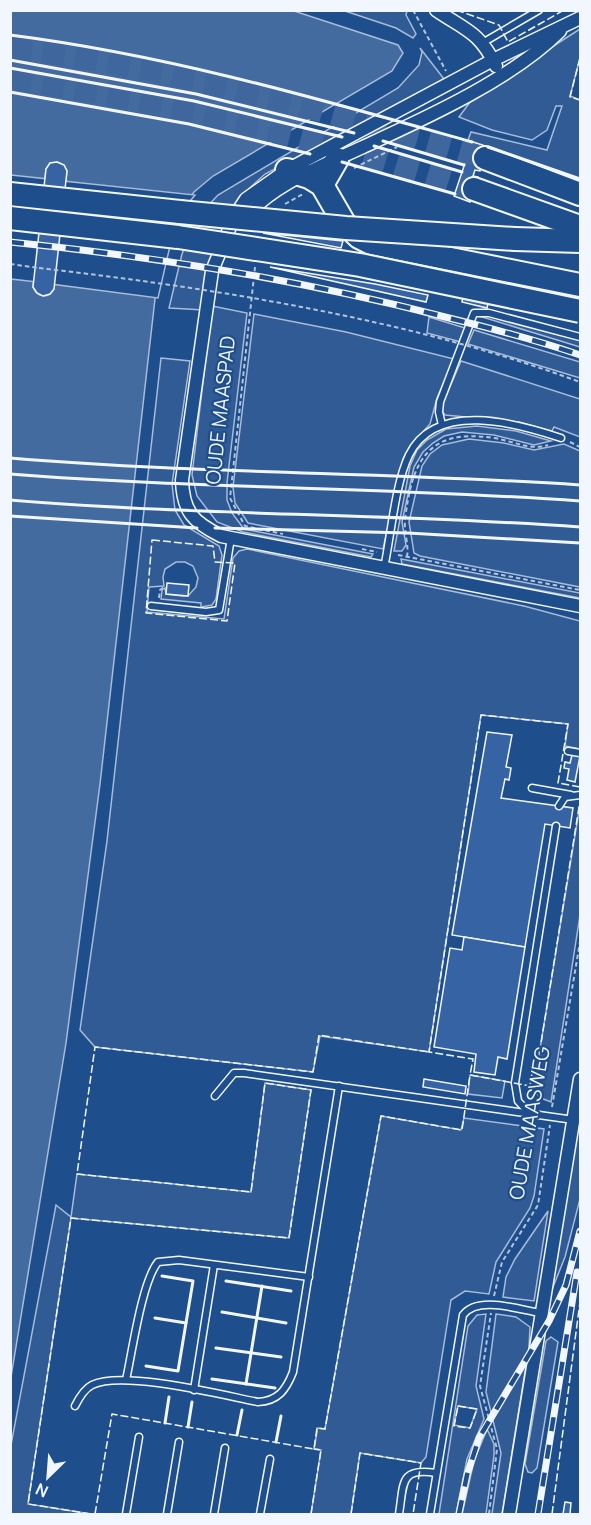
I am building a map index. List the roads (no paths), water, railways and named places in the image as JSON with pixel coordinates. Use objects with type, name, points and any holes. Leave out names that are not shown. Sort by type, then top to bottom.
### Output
[{"type":"highway","points":[[485,158],[580,194]]},
{"type":"highway","points":[[345,164],[304,177],[333,207],[348,227],[371,243],[580,285]]},
{"type":"highway","points":[[474,189],[580,227]]},
{"type":"highway","points":[[10,194],[336,228],[580,241]]},
{"type":"highway","points":[[10,218],[291,253],[447,282],[580,311]]},
{"type":"street","points":[[436,10],[484,42],[501,75]]},
{"type":"street","points":[[345,164],[375,142],[501,75],[543,48],[563,28],[580,18]]},
{"type":"street","name":"OUDE MAASPAD","points":[[563,28],[537,37],[368,128],[304,177],[286,182],[254,207],[223,245],[212,271],[205,307],[182,480],[183,499],[198,524],[231,538],[577,608]]},
{"type":"street","points":[[509,1515],[580,1079]]},
{"type":"lane","points":[[484,42],[539,10]]},
{"type":"lane","points":[[368,128],[375,142]]},
{"type":"lane","points":[[442,425],[439,412],[440,402],[474,314],[489,313],[580,337]]},
{"type":"lane","points":[[384,568],[409,456],[424,437],[442,425],[467,421],[496,423],[561,438]]},
{"type":"lane","points":[[151,606],[206,612],[219,610],[231,538]]},
{"type":"lane","points":[[568,751],[580,753]]},
{"type":"lane","points":[[532,788],[580,795]]},
{"type":"lane","points":[[559,806],[561,801],[571,795]]},
{"type":"lane","points":[[530,1114],[518,1101],[515,1083],[556,826]]},
{"type":"lane","points":[[215,1096],[234,1073],[574,1120]]},
{"type":"lane","points":[[75,1406],[91,1385],[107,1380],[126,1380],[258,1402],[270,1401],[281,1395],[293,1372],[339,1086]]},
{"type":"lane","points":[[126,1380],[152,1268],[158,1262],[165,1259],[309,1277]]},
{"type":"lane","points":[[194,1390],[214,1264]]},
{"type":"lane","points":[[430,1515],[461,1321],[472,1307],[492,1306],[541,1313]]},
{"type":"lane","points":[[126,1515],[139,1437]]},
{"type":"lane","points":[[167,1515],[179,1442]]},
{"type":"lane","points":[[214,1515],[225,1448]]},
{"type":"lane","points":[[261,1515],[270,1459]]},
{"type":"lane","points":[[399,1515],[406,1480],[410,1474],[416,1470],[436,1473]]},
{"type":"tunnel","points":[[10,48],[71,56],[190,79],[309,108],[485,158]]},
{"type":"tunnel","points":[[10,78],[128,99],[245,124],[360,154],[474,189]]},
{"type":"railway","points":[[10,242],[120,255],[283,281],[462,321],[580,355]]},
{"type":"railway","points":[[459,1514],[467,1475],[479,1438],[549,1321],[566,1285],[580,1231]]},
{"type":"railway","points":[[538,1514],[577,1272]]}]
